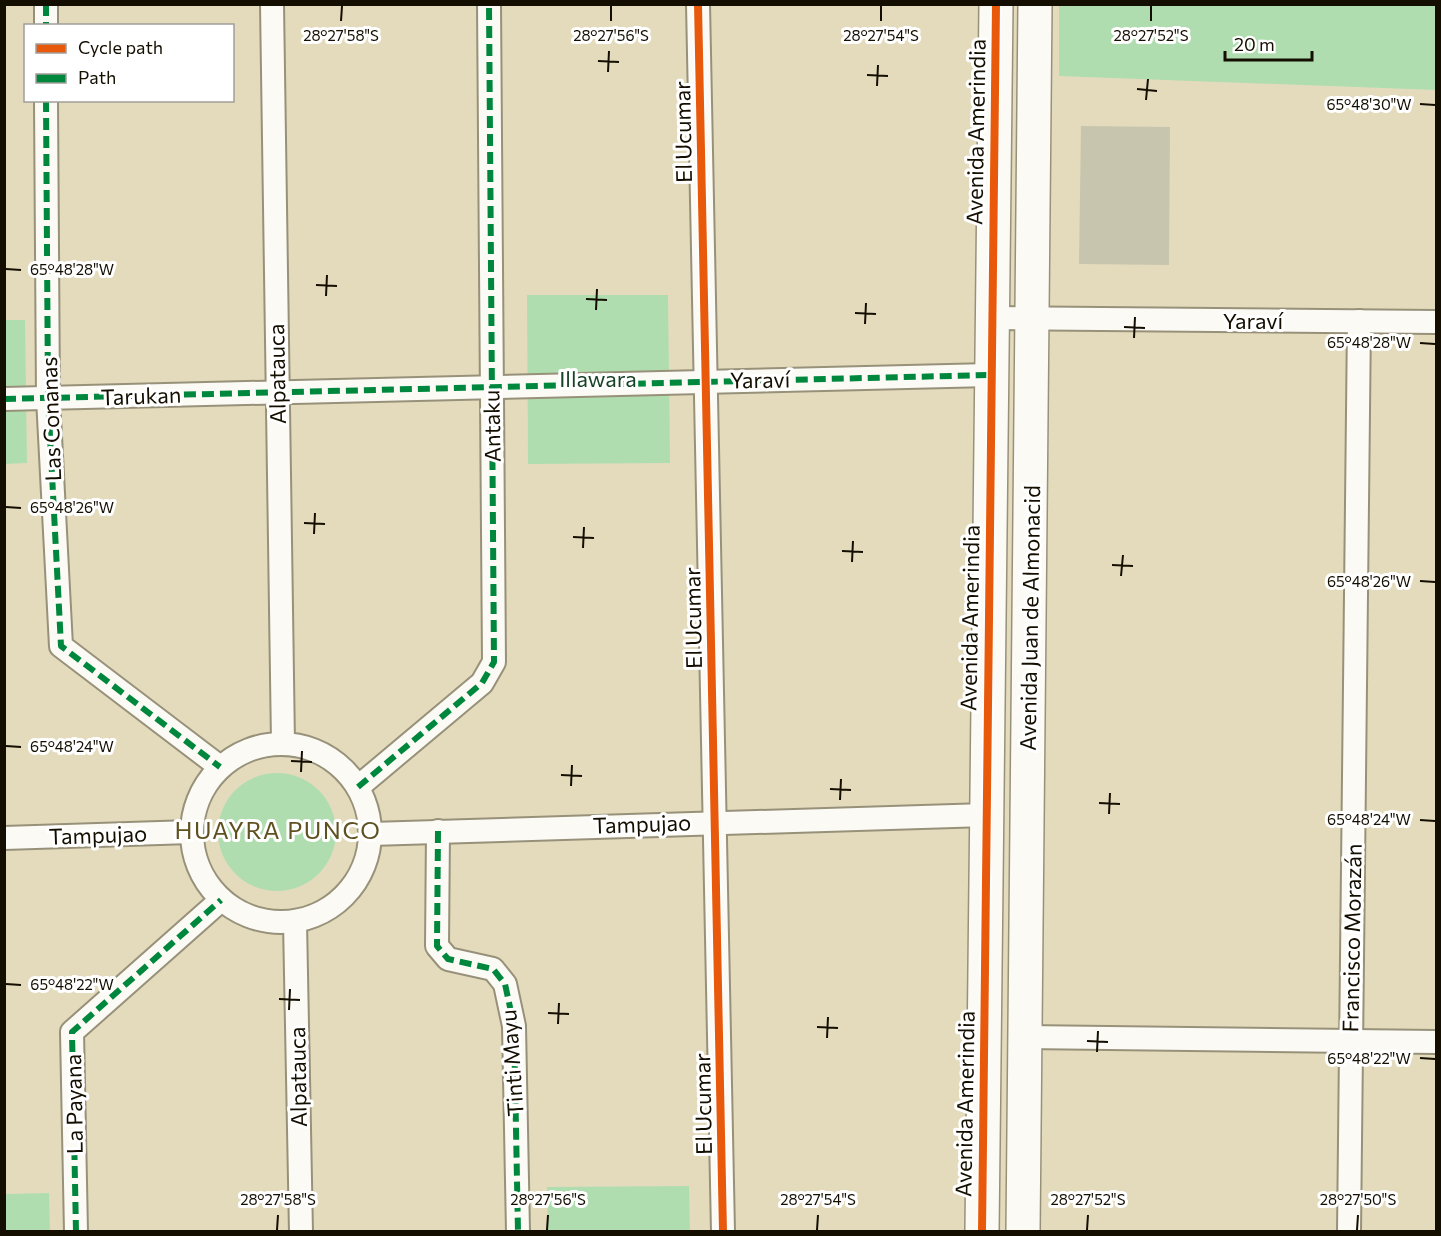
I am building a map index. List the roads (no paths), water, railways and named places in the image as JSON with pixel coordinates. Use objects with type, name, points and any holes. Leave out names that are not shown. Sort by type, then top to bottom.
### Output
[{"type":"street","points":[[46,4],[46,24]]},
{"type":"street","name":"Alpatauca","points":[[272,4],[283,743]]},
{"type":"street","name":"Antaku","points":[[358,787],[482,683],[494,662],[489,4]]},
{"type":"street","name":"El Ucumar","points":[[698,4],[723,1232]]},
{"type":"street","name":"Avenida Amerindia","points":[[982,1232],[996,4]]},
{"type":"street","name":"Avenida Juan de Almonacid","points":[[1023,1232],[1035,4]]},
{"type":"street","name":"Las Conanas","points":[[46,102],[48,398],[61,646],[220,767]]},
{"type":"street","name":"Yaraví","points":[[991,318],[1437,322]]},
{"type":"street","name":"Francisco Morazán","points":[[1349,1232],[1359,321]]},
{"type":"street","name":"Yaraví","points":[[278,392],[990,375]]},
{"type":"street","name":"Tarukan","points":[[4,399],[278,392]]},
{"type":"street","points":[[283,743],[313,748],[339,764],[358,787],[368,810],[371,834],[367,858],[356,881],[340,901],[319,915],[295,922],[268,922],[243,914],[221,900],[205,881],[194,857],[191,832],[195,808],[204,786],[220,767],[249,749],[283,743]]},
{"type":"street","name":"Tampujao","points":[[371,834],[986,815]]},
{"type":"street","name":"Tinti Mayu","points":[[438,831],[437,946],[448,959],[493,969],[505,984],[514,1026],[518,1232]]},
{"type":"street","name":"Tampujao","points":[[4,838],[191,832]]},
{"type":"street","name":"La Payana","points":[[76,1232],[72,1032],[221,900]]},
{"type":"street","name":"Alpatauca","points":[[295,922],[301,1232]]},
{"type":"street","points":[[1025,1036],[1437,1042]]},
{"type":"district","name":"HUAYRA PUNCO","points":[[278,831]]},
{"type":"park label","name":"Illawara","points":[[598,379]]}]
